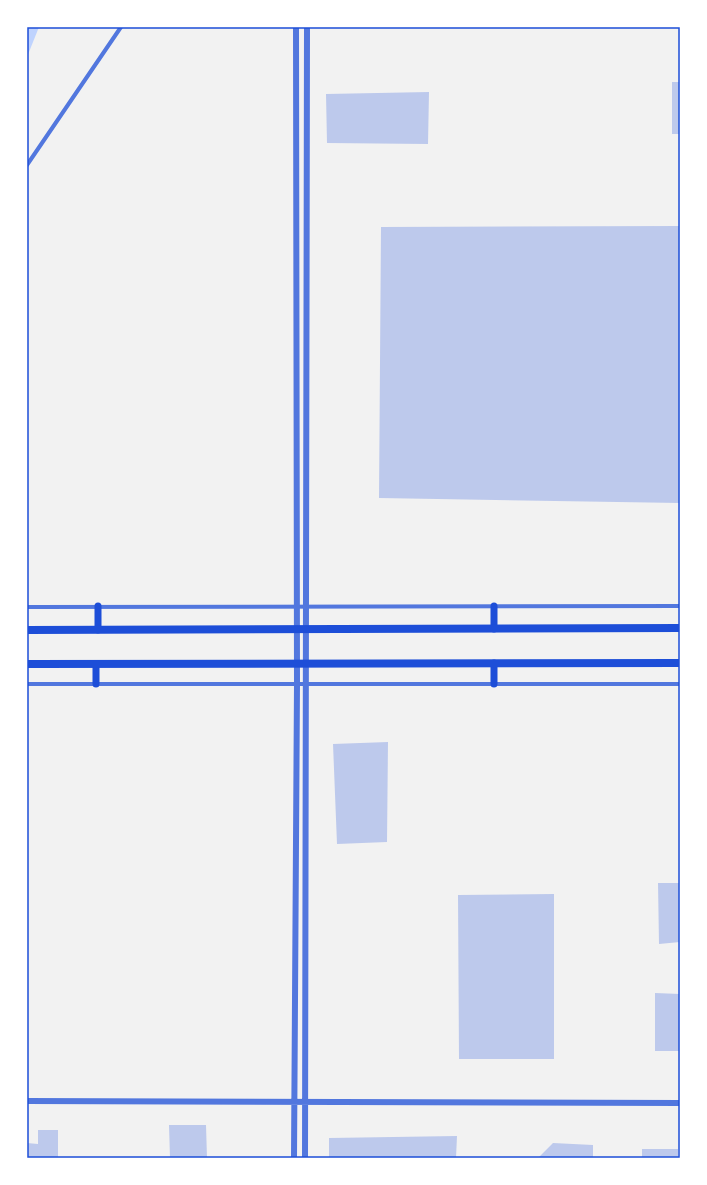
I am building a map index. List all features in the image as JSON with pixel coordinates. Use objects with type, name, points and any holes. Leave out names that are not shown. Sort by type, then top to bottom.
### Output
[{"type":"main road","points":[[98,606],[98,630]]},
{"type":"main road","points":[[494,606],[494,629]]},
{"type":"main road","points":[[27,630],[680,628]]},
{"type":"main road","points":[[494,663],[494,684]]},
{"type":"main road","points":[[27,664],[680,663]]},
{"type":"main road","points":[[96,664],[96,684]]},
{"type":"street","points":[[27,164],[121,27]]},
{"type":"street","points":[[294,1158],[297,684],[296,27]]},
{"type":"street","points":[[305,1158],[307,27]]},
{"type":"street","points":[[27,607],[680,606]]},
{"type":"street","points":[[27,684],[680,684]]},
{"type":"street","points":[[27,1101],[680,1103]]},
{"type":"water","points":[[27,27],[39,27],[27,57]]},
{"type":"building","points":[[672,82],[680,82],[680,134],[672,134]]},
{"type":"building","points":[[429,92],[428,144],[327,143],[326,94]]},
{"type":"building","points":[[680,226],[680,503],[379,498],[381,227]]},
{"type":"building","points":[[388,742],[387,842],[337,844],[333,744]]},
{"type":"building","points":[[658,883],[680,883],[680,942],[659,944]]},
{"type":"building","points":[[554,894],[554,1059],[459,1059],[458,895]]},
{"type":"building","points":[[655,993],[680,994],[680,1051],[655,1051]]},
{"type":"building","points":[[169,1125],[206,1125],[207,1158],[170,1158]]},
{"type":"building","points":[[38,1130],[58,1130],[58,1158],[27,1158],[27,1143],[38,1144]]},
{"type":"building","points":[[457,1136],[456,1158],[329,1158],[329,1138]]},
{"type":"building","points":[[553,1143],[593,1145],[593,1158],[538,1158]]},
{"type":"building","points":[[642,1149],[678,1149],[678,1158],[642,1158]]}]
